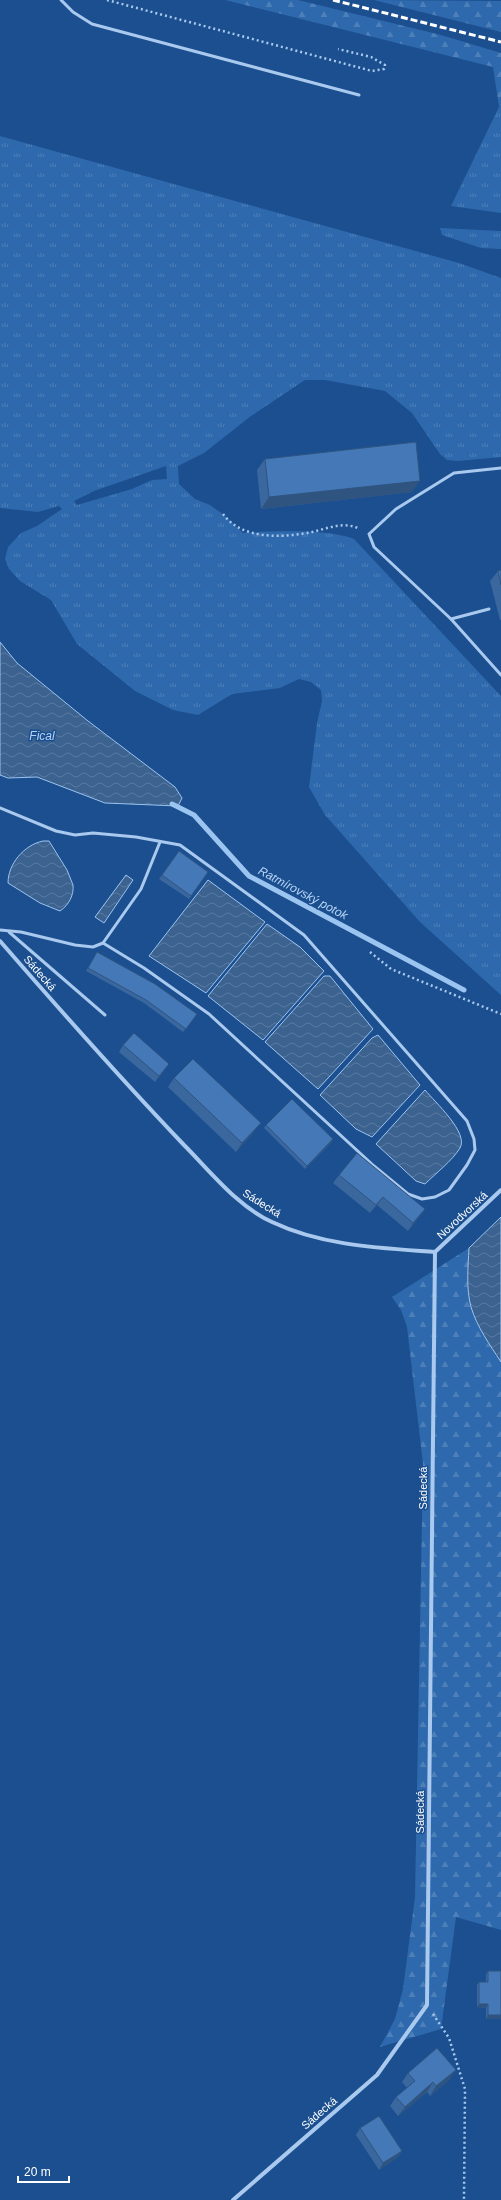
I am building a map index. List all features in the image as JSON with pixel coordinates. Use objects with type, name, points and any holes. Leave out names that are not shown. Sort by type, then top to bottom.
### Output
[{"type":"street","name":"Sádecká","points":[[0,941],[118,1076],[235,1197],[271,1222],[312,1237],[360,1246],[435,1252],[427,2005],[377,2075],[233,2200]]},
{"type":"street","name":"Novodvorská","points":[[435,1252],[501,1190]]},
{"type":"lane","points":[[62,0],[73,12],[92,24],[359,94]]},
{"type":"lane","points":[[501,468],[454,473],[396,509],[369,534],[374,547],[451,619],[501,675]]},
{"type":"lane","points":[[451,619],[489,609]]},
{"type":"lane","points":[[0,808],[56,831],[75,835],[93,833],[107,834],[180,845],[304,935],[467,1121],[474,1138],[475,1150],[467,1165],[449,1190],[435,1197],[422,1199],[408,1194],[374,1166],[209,1014],[150,972],[103,943]]},
{"type":"lane","points":[[0,930],[8,932],[21,932],[93,947],[103,943],[140,889],[160,842]]},
{"type":"lane","points":[[8,932],[105,1015]]},
{"type":"path","points":[[107,0],[372,71],[384,69],[385,65],[371,57],[338,49]]},
{"type":"path","points":[[223,514],[230,523],[240,530],[254,534],[298,534],[338,525],[352,525],[369,534]]},
{"type":"path","points":[[370,952],[391,969],[501,1014]]},
{"type":"path","points":[[427,2005],[449,2038],[465,2089],[464,2200]]},
{"type":"green space","points":[[225,0],[298,0],[441,35],[501,53],[501,106],[499,107],[493,67]]},
{"type":"green space","points":[[374,0],[501,1],[501,32]]},
{"type":"green space","points":[[501,106],[501,213],[451,206],[499,107]]},
{"type":"green space","points":[[0,136],[459,263],[501,278],[501,457],[458,461],[447,460],[440,454],[412,413],[385,391],[325,380],[305,380],[251,416],[204,453],[178,466],[179,484],[195,499],[210,505],[224,515],[243,533],[285,531],[315,532],[354,539],[501,696],[501,995],[420,922],[325,815],[309,787],[317,723],[322,701],[321,690],[311,682],[299,679],[280,688],[232,694],[198,715],[173,710],[135,691],[77,644],[51,600],[20,581],[9,569],[5,559],[8,547],[21,533],[37,526],[62,509],[59,506],[38,512],[0,508]],"holes":[[[166,466],[167,479],[152,480],[132,489],[77,505],[74,501],[94,491]]]},
{"type":"green space","points":[[440,228],[501,231],[501,249],[481,248],[442,235]]},
{"type":"green space","points":[[469,1248],[469,1300],[480,1329],[501,1362],[501,1930],[456,1917],[441,2029],[380,2047],[395,2019],[403,1989],[415,1897],[423,1464],[407,1327],[401,1310],[392,1297]]},
{"type":"water","name":"Fical","points":[[0,642],[17,663],[88,721],[175,787],[182,798],[178,806],[105,803],[37,777],[8,778],[0,775]]},
{"type":"water","points":[[49,841],[67,870],[73,885],[73,892],[70,900],[60,911],[40,903],[8,883],[11,869],[18,856],[36,843]]},
{"type":"water","points":[[126,875],[133,880],[104,923],[95,917]]},
{"type":"water","points":[[208,880],[265,922],[206,993],[149,956]]},
{"type":"water","points":[[267,924],[300,947],[324,971],[263,1040],[208,996]]},
{"type":"water","points":[[324,976],[330,976],[373,1029],[318,1089],[265,1042]]},
{"type":"water","points":[[378,1035],[420,1085],[372,1137],[356,1129],[320,1095],[372,1038]]},
{"type":"water","points":[[425,1090],[456,1126],[460,1134],[461,1142],[460,1148],[453,1158],[425,1184],[416,1181],[376,1144]]},
{"type":"water","points":[[501,1217],[501,1362],[484,1336],[471,1307],[468,1293],[468,1278],[469,1248]]},
{"type":"building","points":[[416,442],[420,481],[269,497],[265,459]]},
{"type":"building","points":[[501,570],[501,585],[498,571]]},
{"type":"building","points":[[179,851],[208,872],[191,896],[162,875]]},
{"type":"building","points":[[97,952],[155,984],[197,1014],[186,1029],[146,1000],[88,968]]},
{"type":"building","points":[[134,1033],[169,1064],[159,1076],[123,1045]]},
{"type":"building","points":[[193,1059],[261,1123],[242,1143],[174,1078]]},
{"type":"building","points":[[292,1099],[333,1139],[307,1166],[266,1125]]},
{"type":"building","points":[[357,1153],[425,1209],[413,1223],[383,1197],[376,1205],[339,1175]]},
{"type":"building","points":[[488,1971],[501,1971],[501,2015],[488,2015],[488,2004],[479,2004],[479,1982],[488,1982]]},
{"type":"building","points":[[437,2048],[456,2070],[436,2086],[433,2082],[405,2107],[396,2097],[415,2081],[408,2073]]},
{"type":"building","points":[[379,2116],[402,2151],[383,2163],[360,2128]]},
{"type":"waterway","name":"Ratmírovský potok","points":[[172,804],[194,815],[249,876],[464,990]]},
{"type":"railway","points":[[333,0],[501,42]]}]
